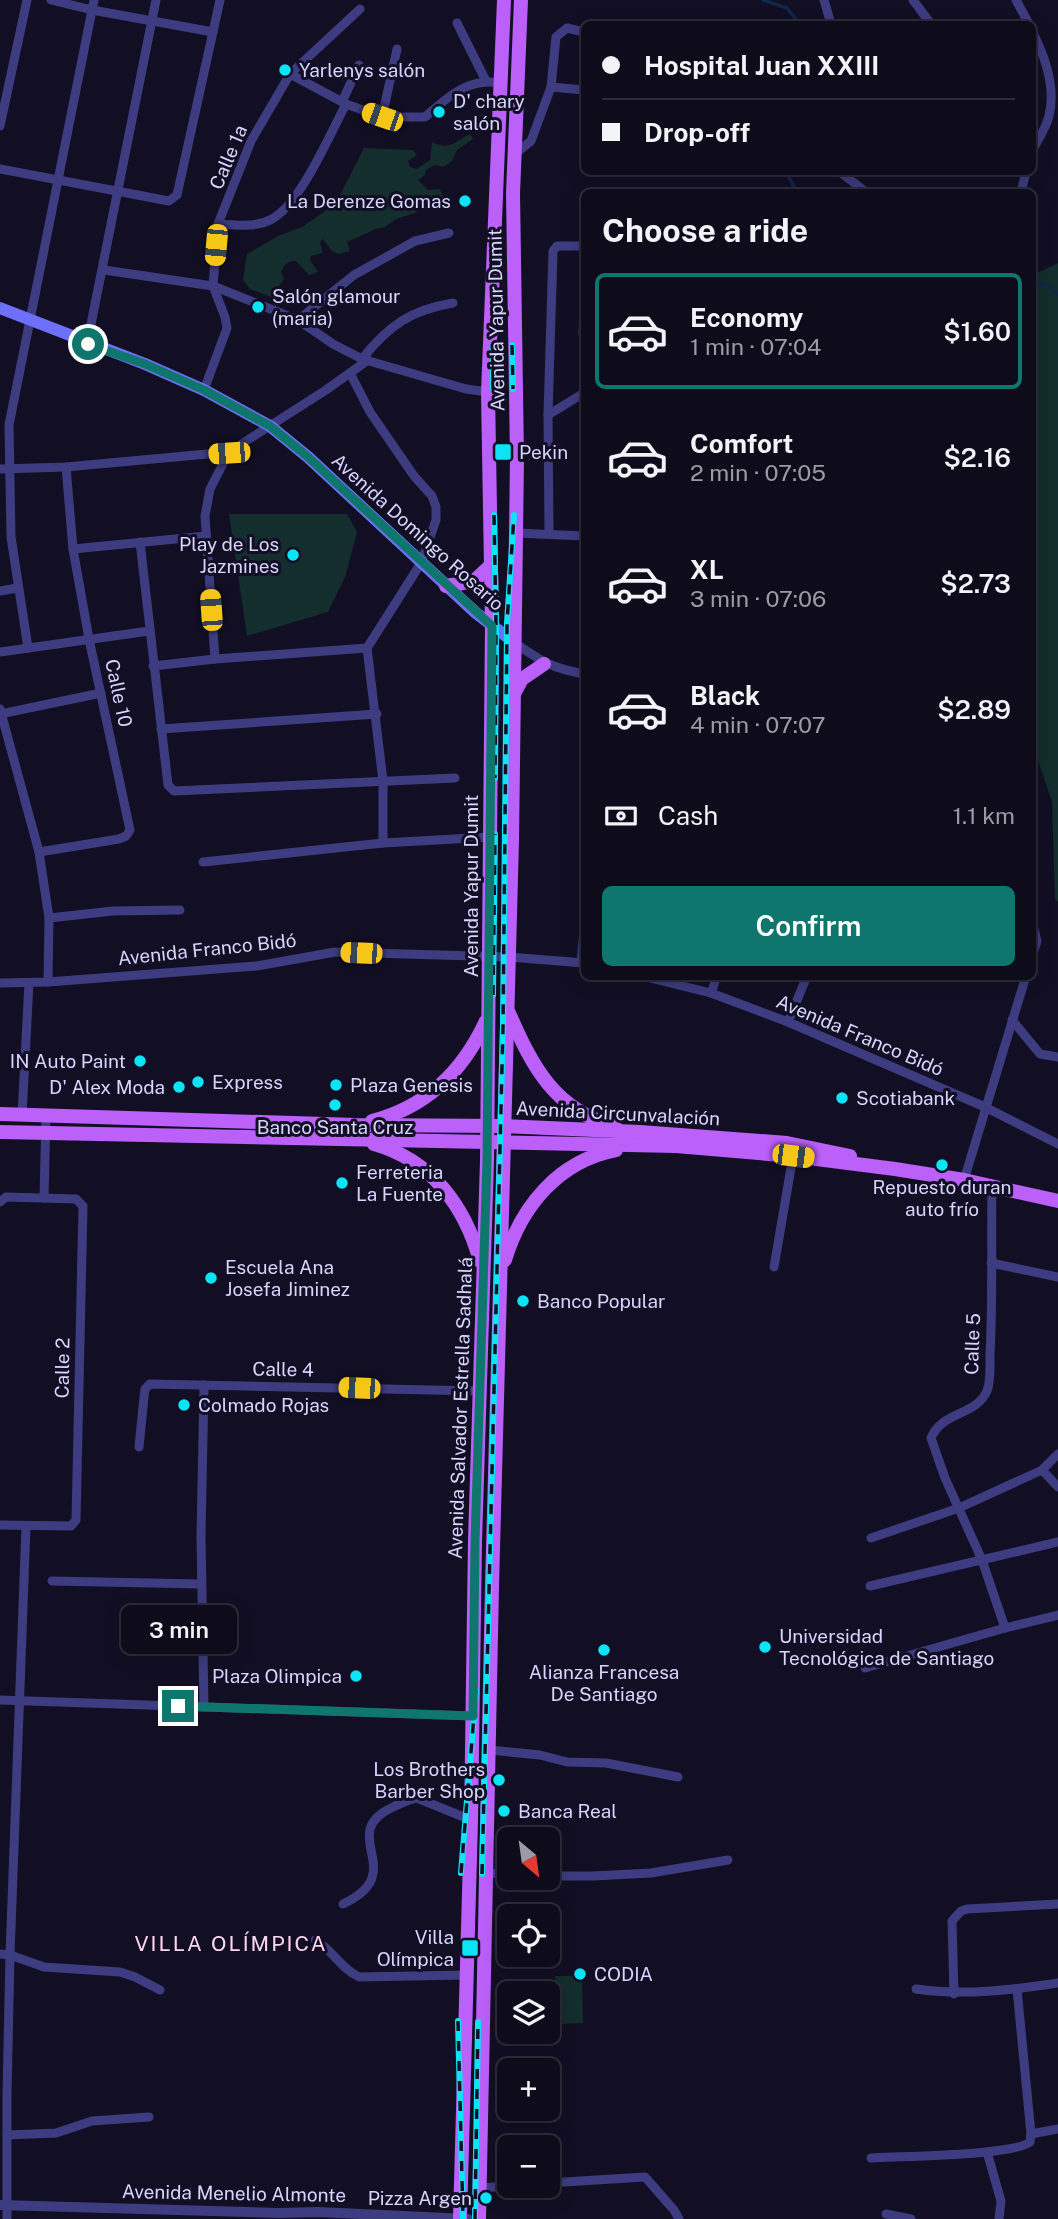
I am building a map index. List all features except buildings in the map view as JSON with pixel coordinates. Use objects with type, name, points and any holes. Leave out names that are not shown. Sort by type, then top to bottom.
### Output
[{"type":"main road","name":"Avenida Yapur Dumit","points":[[486,1143],[492,626],[488,392],[493,82],[504,3]]},
{"type":"main road","name":"Avenida Yapur Dumit","points":[[503,1143],[515,643],[516,394],[513,257],[521,3]]},
{"type":"main road","name":"Avenida Domingo Rosario","points":[[0,308],[145,364],[204,390],[270,426],[308,457],[446,586],[515,643]]},
{"type":"main road","points":[[446,586],[474,580],[491,565]]},
{"type":"main road","points":[[514,697],[522,679],[544,664]]},
{"type":"main road","points":[[508,1009],[531,1061],[543,1079],[559,1095],[579,1111],[640,1138]]},
{"type":"main road","points":[[356,1132],[422,1101],[445,1083],[462,1064],[488,1016]]},
{"type":"main road","name":"Avenida Circunvalación","points":[[0,1114],[356,1132],[486,1143],[640,1138],[788,1143],[829,1150],[895,1169]]},
{"type":"main road","name":"Avenida Circunvalación","points":[[0,1132],[356,1132],[504,1126],[640,1138],[895,1169],[964,1180],[1058,1201]]},
{"type":"main road","points":[[356,1132],[409,1158],[451,1195],[467,1222],[484,1275]]},
{"type":"main road","points":[[500,1275],[518,1226],[532,1202],[551,1182],[575,1165],[640,1138]]},
{"type":"main road","name":"Avenida Salvador Estrella Sadhalá","points":[[460,2219],[486,1143]]},
{"type":"main road","name":"Avenida Salvador Estrella Sadhalá","points":[[479,2219],[503,1143]]},
{"type":"street","points":[[0,126],[27,0]]},
{"type":"street","points":[[51,0],[93,5],[213,32]]},
{"type":"street","points":[[88,344],[156,0]]},
{"type":"street","points":[[0,169],[118,193],[169,201],[174,199],[220,0]]},
{"type":"street","points":[[824,0],[830,21]]},
{"type":"street","points":[[913,0],[929,21]]},
{"type":"street","points":[[1016,0],[1027,21]]},
{"type":"street","points":[[28,648],[17,588],[4,469],[9,425],[29,319],[93,5]]},
{"type":"street","name":"Calle 1a","points":[[204,390],[227,328],[213,286],[218,224],[251,141],[290,74],[360,9]]},
{"type":"street","points":[[290,74],[344,103],[382,117],[425,117],[447,98],[469,85],[493,82],[457,23]]},
{"type":"street","points":[[515,154],[531,141],[551,87],[556,37],[567,28],[581,31]]},
{"type":"street","points":[[1036,39],[1043,52],[1052,93],[1053,117],[1036,145]]},
{"type":"street","points":[[382,117],[397,49]]},
{"type":"street","points":[[218,224],[247,226],[271,220],[288,206],[344,103],[359,65]]},
{"type":"street","points":[[551,87],[581,90]]},
{"type":"street","points":[[844,175],[862,189]]},
{"type":"street","points":[[298,320],[354,275],[415,241],[449,233]]},
{"type":"street","points":[[549,533],[548,415],[553,251],[557,246],[581,246]]},
{"type":"street","points":[[104,270],[213,286],[298,320],[333,344],[365,359],[466,389],[488,392]]},
{"type":"street","points":[[4,469],[66,467],[229,453],[350,373],[365,359],[379,337],[407,316],[430,307],[453,303]]},
{"type":"street","points":[[350,373],[370,412],[414,476],[432,496],[436,507],[436,520],[421,563],[367,648],[383,781],[383,843]]},
{"type":"street","points":[[548,415],[581,395]]},
{"type":"street","points":[[215,659],[205,516],[210,489],[229,453]]},
{"type":"street","name":"Calle 10","points":[[39,852],[119,839],[126,836],[130,830],[89,639],[73,549],[66,467]]},
{"type":"street","points":[[516,533],[581,536]]},
{"type":"street","points":[[73,549],[206,536]]},
{"type":"street","points":[[140,542],[167,785],[174,791],[455,778]]},
{"type":"street","points":[[0,591],[17,588]]},
{"type":"street","points":[[0,652],[149,631]]},
{"type":"street","name":"Avenida Domingo Rosario","points":[[515,643],[544,664],[581,673]]},
{"type":"street","points":[[153,666],[367,648]]},
{"type":"street","points":[[48,982],[49,918],[39,852],[0,712],[101,693]]},
{"type":"street","points":[[161,729],[377,714]]},
{"type":"street","points":[[203,862],[383,843],[490,837]]},
{"type":"street","points":[[49,918],[113,911],[180,910]]},
{"type":"street","name":"Avenida Franco Bidó","points":[[0,983],[48,982],[257,966],[335,952],[490,956],[581,963]]},
{"type":"street","name":"Avenida Franco Bidó","points":[[672,980],[788,1021],[985,1107],[1058,1144]]},
{"type":"street","points":[[712,993],[717,980]]},
{"type":"street","points":[[788,1021],[805,980]]},
{"type":"street","points":[[964,1180],[1025,980]]},
{"type":"street","points":[[22,1115],[29,983]]},
{"type":"street","points":[[1012,1020],[1040,1054],[1058,1057]]},
{"type":"street","points":[[0,1202],[6,1197],[44,1198],[46,1116]]},
{"type":"street","points":[[774,1267],[793,1156]]},
{"type":"street","name":"Calle 5","points":[[992,1186],[988,1386],[985,1395],[972,1408],[945,1420],[935,1428],[930,1438],[982,1560],[1005,1628]]},
{"type":"street","name":"Calle 2","points":[[26,1526],[71,1525],[76,1520],[83,1206],[76,1199],[44,1198]]},
{"type":"street","points":[[991,1263],[1058,1277]]},
{"type":"street","name":"Calle 4","points":[[139,1447],[145,1388],[150,1384],[480,1391]]},
{"type":"street","points":[[204,1385],[201,1584],[204,1707]]},
{"type":"street","points":[[871,1538],[960,1508],[1042,1469],[1058,1454]]},
{"type":"street","points":[[1042,1469],[1058,1487]]},
{"type":"street","points":[[0,1525],[26,1526],[20,1700],[5,1955],[3,2093],[7,2135],[4,2205],[7,2219]]},
{"type":"street","points":[[870,1586],[1058,1542]]},
{"type":"street","points":[[52,1581],[201,1584]]},
{"type":"street","points":[[865,1668],[1058,1615]]},
{"type":"street","points":[[0,1700],[473,1716]]},
{"type":"street","points":[[489,1750],[540,1755],[567,1762],[606,1763],[678,1777]]},
{"type":"street","points":[[343,1904],[359,1897],[372,1879],[374,1870],[369,1829],[371,1822],[382,1812],[417,1798],[471,1819]]},
{"type":"street","points":[[560,1876],[651,1873],[728,1860]]},
{"type":"street","points":[[486,1873],[497,1873]]},
{"type":"street","points":[[954,1994],[951,1927],[955,1916],[967,1909],[1058,1904]]},
{"type":"street","points":[[316,1940],[329,1947],[346,1970],[359,1976],[467,1975]]},
{"type":"street","points":[[5,1955],[44,1968],[120,1972],[160,1990]]},
{"type":"street","points":[[916,1989],[954,1994],[1058,1983]]},
{"type":"street","points":[[871,2158],[987,2152],[1025,2146],[1030,2142],[1017,1989]]},
{"type":"street","points":[[7,2135],[57,2133],[92,2120],[149,2117]]},
{"type":"street","points":[[1031,2134],[1058,2129]]},
{"type":"street","points":[[987,2152],[1002,2201],[999,2219]]},
{"type":"street","points":[[560,2182],[645,2177],[679,2219]]},
{"type":"street","points":[[479,2188],[497,2187]]},
{"type":"street","name":"Avenida Menelio Almonte","points":[[4,2205],[318,2212],[468,2219]]},
{"type":"street","points":[[886,2214],[911,2219]]},
{"type":"green space","points":[[470,134],[473,139],[457,150],[452,161],[443,167],[435,165],[426,170],[425,175],[418,180],[428,190],[440,189],[443,196],[442,206],[428,203],[415,213],[347,242],[350,251],[338,254],[331,250],[323,239],[320,242],[323,253],[311,256],[310,260],[318,272],[309,275],[296,261],[288,263],[281,272],[284,279],[271,297],[250,289],[243,280],[247,254],[278,236],[302,227],[324,212],[339,197],[364,148],[413,150],[417,155],[408,161],[410,167],[417,169],[430,160],[432,142],[448,146]]},
{"type":"green space","points":[[1058,263],[1058,902],[1055,899],[1052,802],[1036,755],[1036,274]]},
{"type":"green space","name":"Play de Los Jazmines","points":[[229,514],[347,514],[357,532],[345,577],[328,612],[247,636]]},
{"type":"green space","points":[[555,1976],[582,1976],[583,2023],[560,2024],[560,1981],[555,1981]]},
{"type":"waterway","points":[[763,0],[787,8],[795,21]]},
{"type":"waterway","points":[[788,175],[795,189]]},
{"type":"waterway","points":[[1036,285],[1046,284],[1058,294]]},
{"type":"railway","points":[[493,345],[493,389]]},
{"type":"railway","points":[[512,345],[513,389]]},
{"type":"railway","points":[[494,515],[495,778]]},
{"type":"railway","points":[[482,1874],[503,1027],[507,623],[514,515]]},
{"type":"railway","points":[[493,995],[495,834]]},
{"type":"railway","points":[[461,1873],[476,1691]]},
{"type":"railway","points":[[458,2021],[463,2219]]},
{"type":"railway","points":[[475,2219],[478,2022]]},
{"type":"place","name":"Yarlenys salón","points":[[285,70]]},
{"type":"place","name":"D' chary salón","points":[[439,112]]},
{"type":"place","name":"La Derenze Gomas","points":[[465,201]]},
{"type":"place","name":"Salón glamour (maria)","points":[[258,307]]},
{"type":"place","name":"Pekin","points":[[503,452]]},
{"type":"place","name":"Play de Los Jazmines","points":[[293,555]]},
{"type":"place","name":"IN Auto Paint","points":[[140,1061]]},
{"type":"place","name":"Express","points":[[198,1082]]},
{"type":"place","name":"Plaza Genesis","points":[[336,1085]]},
{"type":"place","name":"D' Alex Moda","points":[[179,1087]]},
{"type":"place","name":"Scotiabank","points":[[842,1098]]},
{"type":"place","name":"Banco Santa Cruz","points":[[335,1105]]},
{"type":"place","name":"Repuesto duran auto frío","points":[[942,1165]]},
{"type":"place","name":"Ferreteria La Fuente","points":[[342,1183]]},
{"type":"place","name":"Escuela Ana Josefa Jiminez","points":[[211,1278]]},
{"type":"place","name":"Banco Popular","points":[[523,1301]]},
{"type":"place","name":"Colmado Rojas","points":[[184,1405]]},
{"type":"place","name":"Universidad Tecnológica de Santiago","points":[[765,1647]]},
{"type":"place","name":"Alianza Francesa De Santiago","points":[[604,1650]]},
{"type":"place","name":"Plaza Olimpica","points":[[356,1676]]},
{"type":"place","name":"Los Brothers Barber Shop","points":[[499,1780]]},
{"type":"place","name":"Banca Real","points":[[504,1811]]},
{"type":"place","name":"Villa Olímpica","points":[[470,1948]]},
{"type":"place","name":"CODIA","points":[[580,1974]]},
{"type":"place","name":"Pizza Argen","points":[[486,2198]]},
{"type":"district","name":"VILLA OLÍMPICA","points":[[231,1944]]},
{"type":"route","points":[[88,344],[145,364],[204,390],[270,426],[308,457],[492,626],[487,1161],[475,1541],[473,1716],[178,1706]]}]
